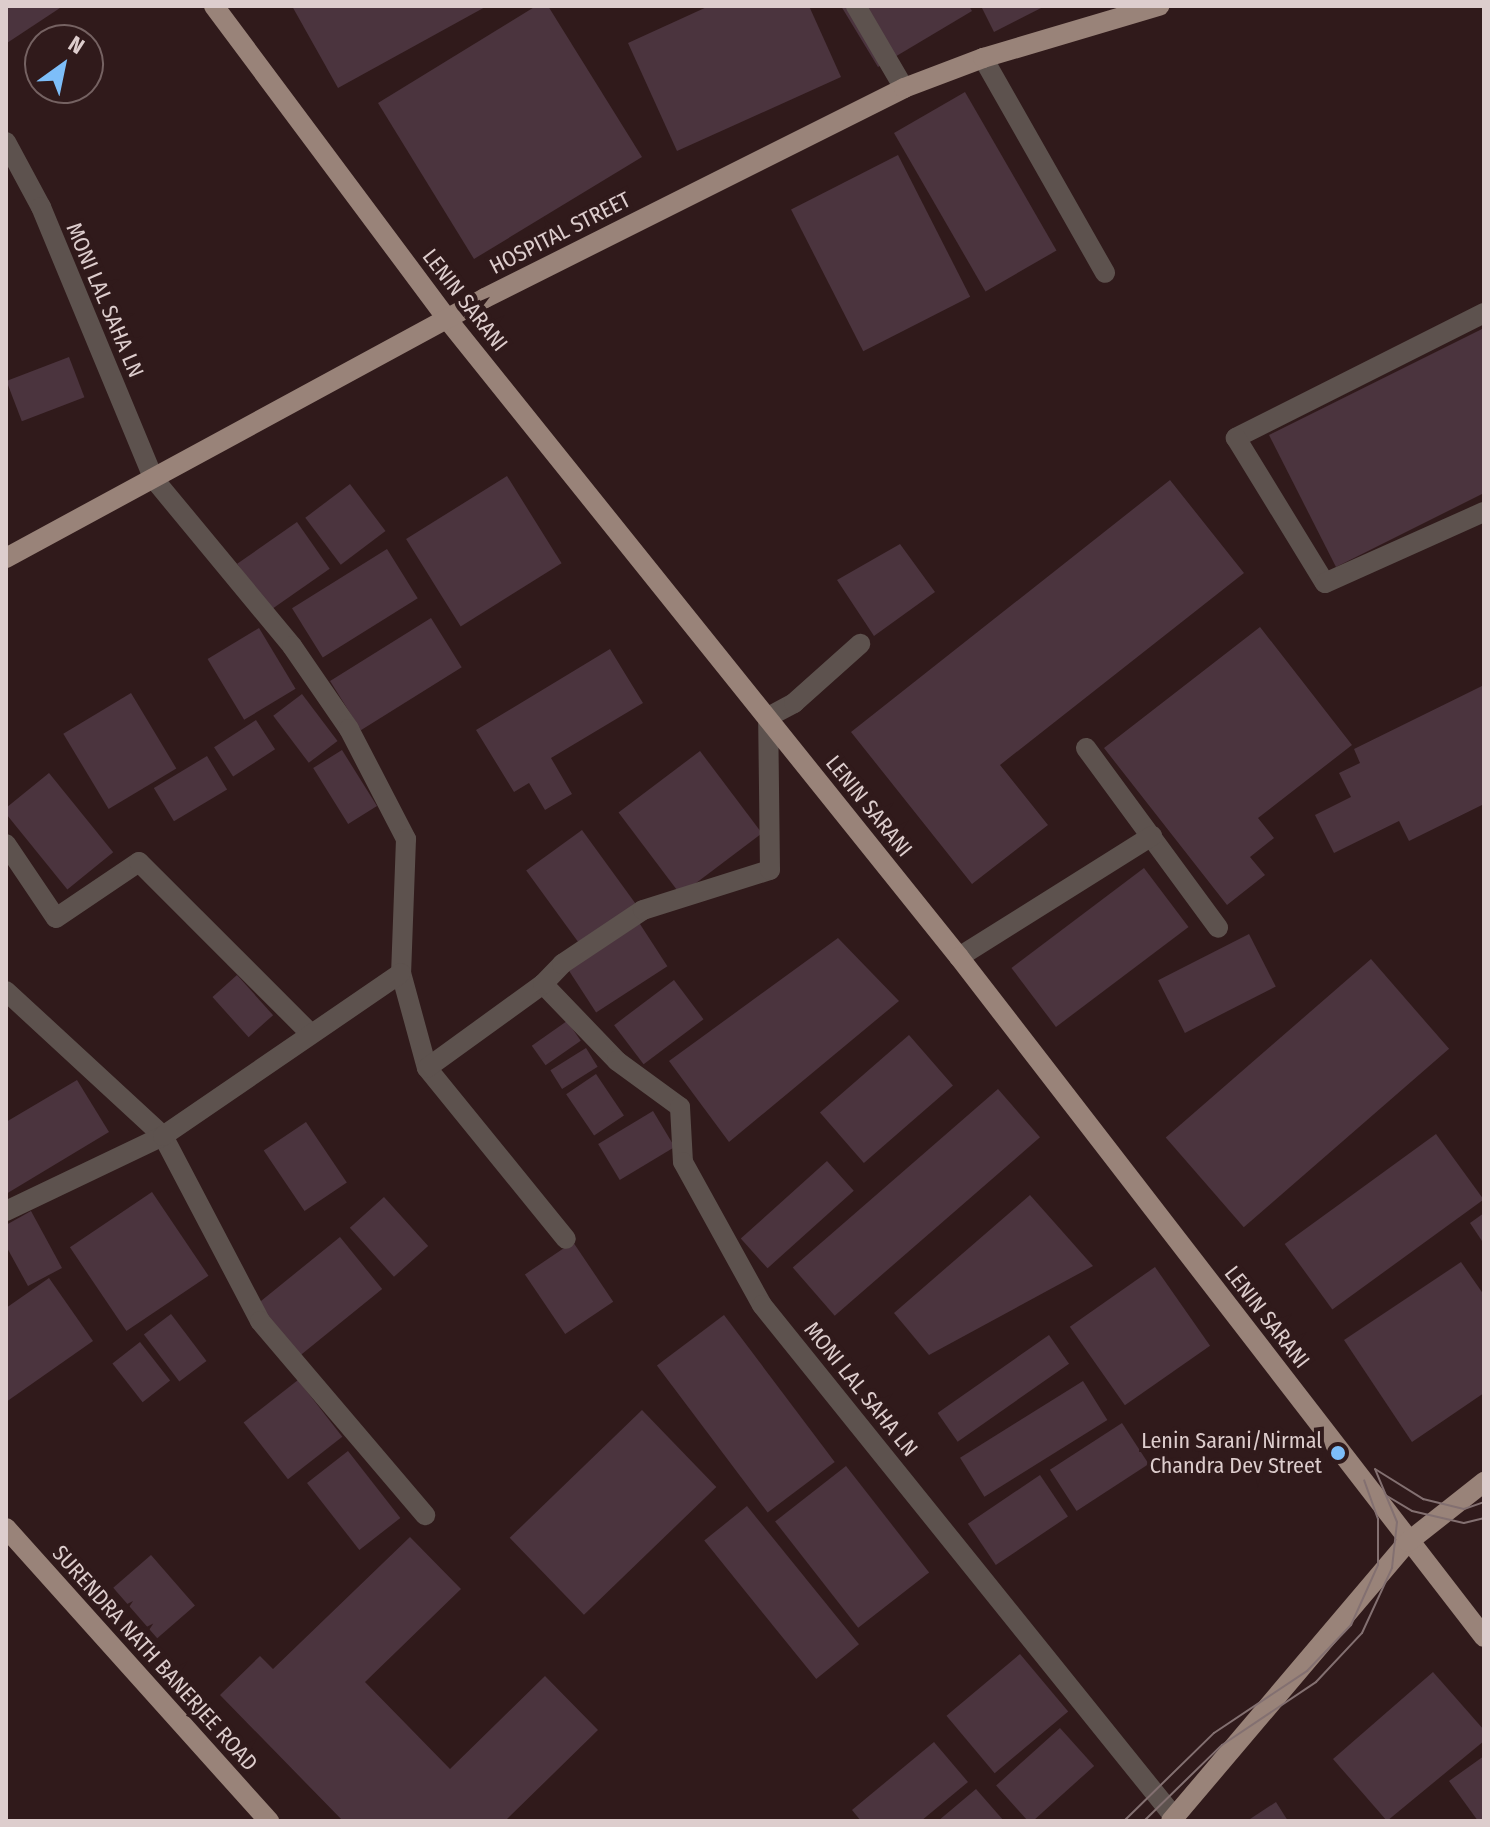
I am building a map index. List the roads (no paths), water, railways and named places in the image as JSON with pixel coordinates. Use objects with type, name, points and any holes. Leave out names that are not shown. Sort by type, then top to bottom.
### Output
[{"type":"main road","name":"LENIN SARANI","points":[[214,6],[447,319],[959,957],[1484,1637]]},
{"type":"main road","name":"HOSPITAL STREET","points":[[6,558],[447,319],[904,88],[983,58],[1159,6]]},
{"type":"main road","points":[[1173,1819],[1408,1542],[1484,1482]]},
{"type":"main road","name":"SURENDRA NATH BANERJEE ROAD","points":[[6,1528],[269,1821]]},
{"type":"street","points":[[856,6],[904,88]]},
{"type":"street","points":[[983,58],[1105,273]]},
{"type":"street","name":"MONI LAL SAHA LN","points":[[6,142],[41,207],[153,478],[292,646],[349,729],[406,839],[401,973],[427,1068]]},
{"type":"street","points":[[1484,313],[1236,438],[1325,583],[1484,512]]},
{"type":"street","points":[[566,1239],[427,1068],[543,984],[562,964],[643,910],[770,870],[768,717],[794,703],[860,644]]},
{"type":"street","points":[[1086,748],[1218,928]]},
{"type":"street","points":[[959,957],[1152,836]]},
{"type":"street","points":[[6,844],[56,918],[139,862],[311,1034]]},
{"type":"street","points":[[6,1211],[163,1136],[401,973]]},
{"type":"street","name":"MONI LAL SAHA LN","points":[[543,984],[617,1061],[680,1107],[683,1162],[762,1305],[1173,1819]]},
{"type":"street","points":[[6,991],[163,1136],[260,1321],[425,1515]]},
{"type":"tram line","points":[[1375,1469],[1423,1499],[1464,1509],[1484,1502]]},
{"type":"tram line","points":[[1144,1821],[1222,1745],[1316,1682],[1362,1633],[1392,1568],[1397,1522],[1375,1469]]},
{"type":"tram line","points":[[1124,1821],[1214,1733],[1307,1671],[1351,1625],[1378,1565],[1378,1519],[1364,1480]]},
{"type":"tram line","points":[[1387,1496],[1412,1511],[1464,1523],[1484,1518]]},
{"type":"place","name":"Lenin Sarani/Nirmal Chandra Dev Street","points":[[1338,1453]]}]
